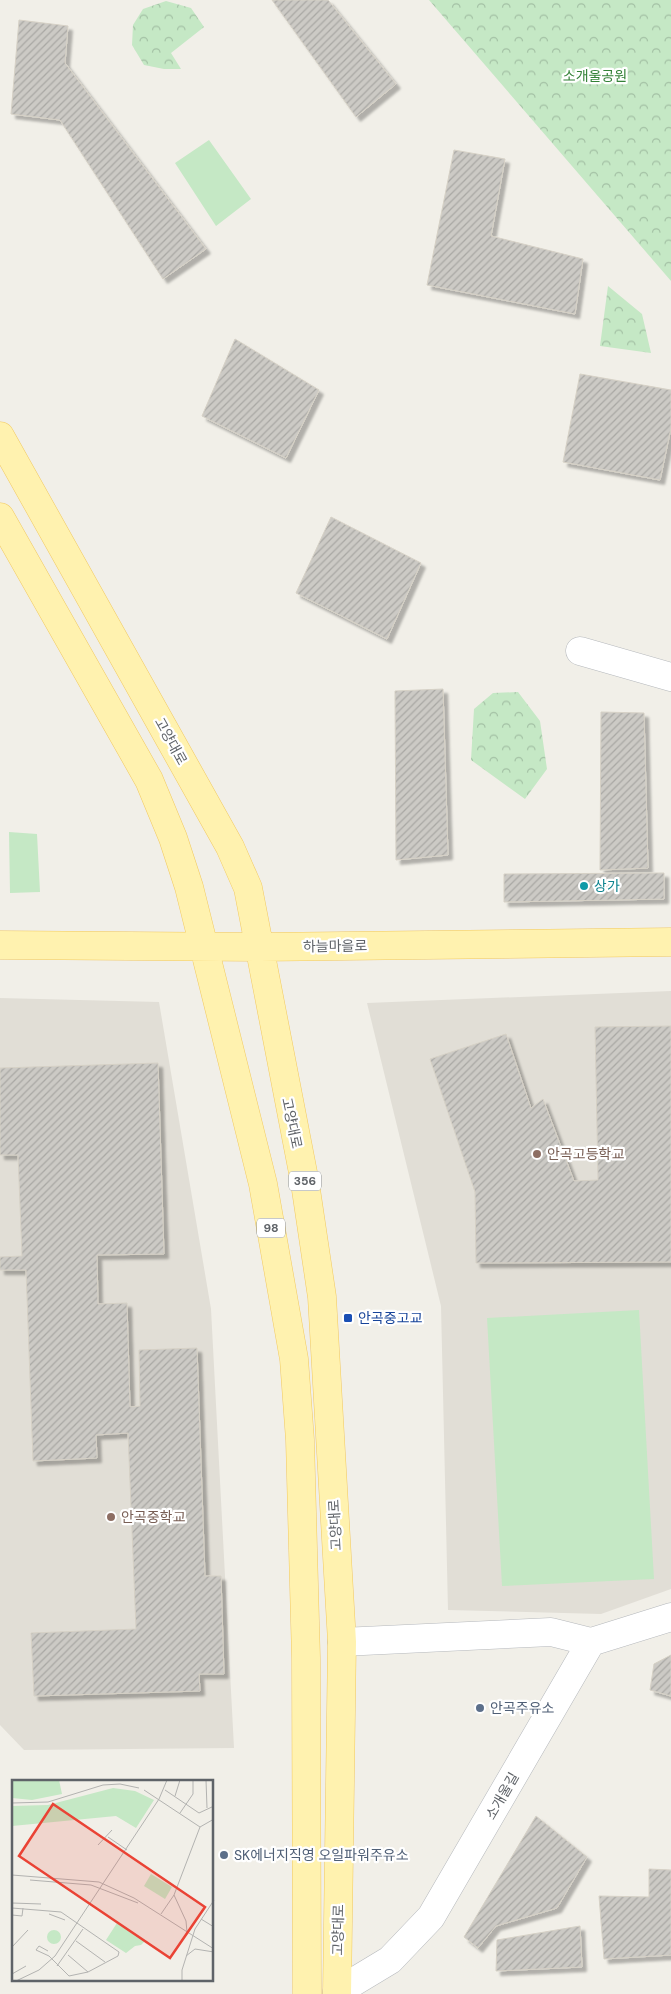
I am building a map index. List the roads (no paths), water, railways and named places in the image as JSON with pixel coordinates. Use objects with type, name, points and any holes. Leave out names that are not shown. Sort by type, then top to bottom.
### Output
[{"type":"main road","name":"고양대로","points":[[0,436],[230,847],[248,888],[305,1183],[322,1297],[342,1642],[337,1993]]},
{"type":"main road","name":"98","points":[[0,517],[149,780],[189,888],[202,947],[263,1184],[294,1359],[300,1440],[306,1658],[307,1994]]},
{"type":"main road","name":"하늘마을로","points":[[0,944],[260,947],[671,942]]},
{"type":"street","points":[[580,651],[671,677]]},
{"type":"street","points":[[342,1642],[551,1632],[591,1642],[671,1616]]},
{"type":"street","name":"소개울길","points":[[337,1993],[390,1960],[431,1917],[591,1642]]},
{"type":"place","name":"상가","points":[[584,886]]},
{"type":"place","name":"안곡고등학교","points":[[537,1154]]},
{"type":"place","name":"안곡중고교","points":[[348,1318]]},
{"type":"place","name":"안곡중학교","points":[[111,1517]]},
{"type":"place","name":"안곡주유소","points":[[480,1708]]},
{"type":"place","name":"SK에너지직영 오일파워주유소","points":[[224,1855]]},
{"type":"park label","name":"소개울공원","points":[[595,76]]}]
